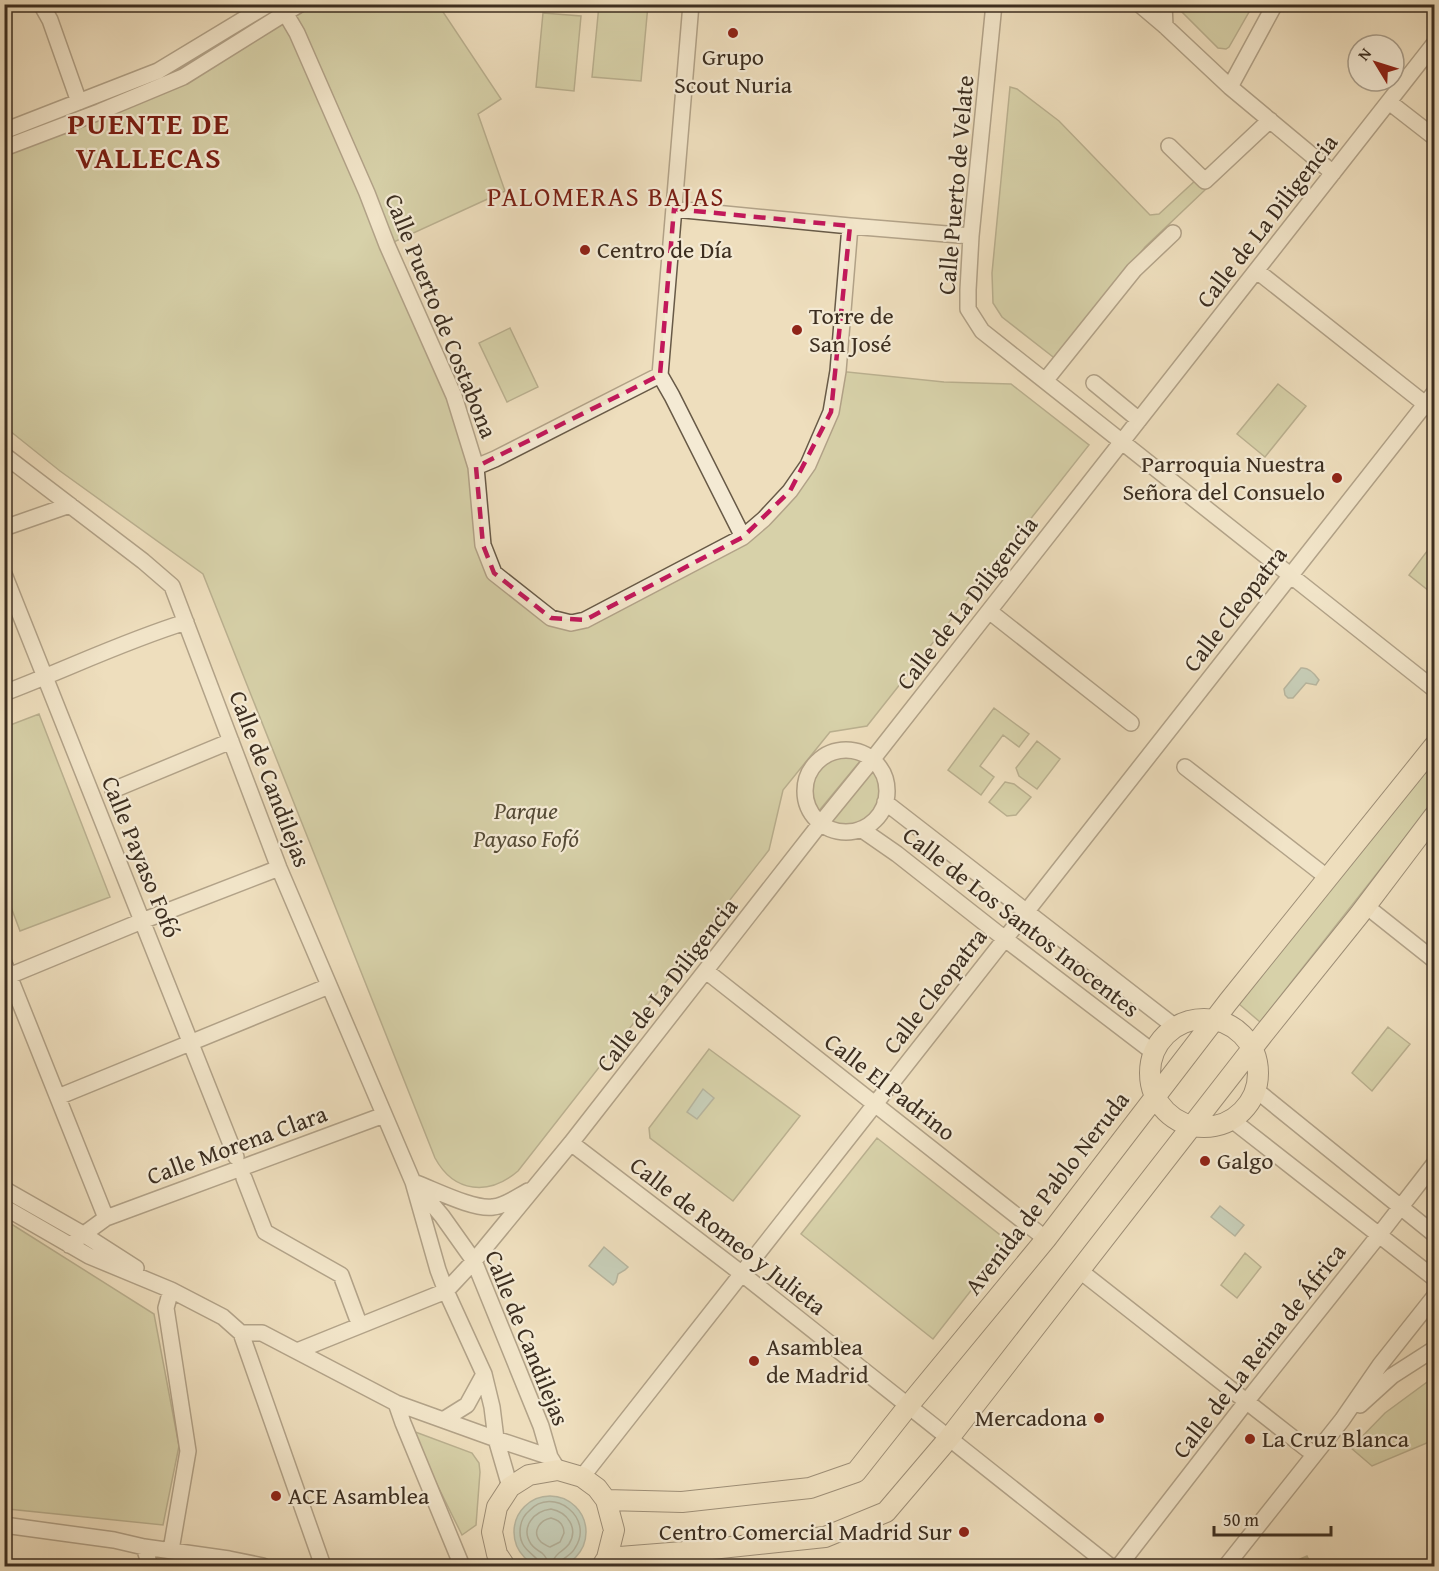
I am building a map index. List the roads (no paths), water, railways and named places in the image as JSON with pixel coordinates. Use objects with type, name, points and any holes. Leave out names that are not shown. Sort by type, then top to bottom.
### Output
[{"type":"main road","name":"Avenida de Pablo Neruda","points":[[606,1500],[681,1502],[810,1488],[856,1472],[1046,1239],[1215,1018],[1434,746]]},
{"type":"main road","points":[[505,1566],[497,1554],[492,1532],[497,1507],[510,1487],[554,1463],[582,1477],[597,1488],[606,1500],[614,1530],[604,1562],[825,1537],[886,1512],[949,1438],[1434,816]]},
{"type":"main road","points":[[1192,1018],[1215,1018],[1237,1029],[1253,1048],[1259,1071],[1256,1090],[1246,1108],[1232,1120],[1212,1127],[1192,1126],[1170,1116],[1155,1098],[1148,1074],[1153,1052],[1161,1038],[1174,1026],[1192,1018]]},
{"type":"street","points":[[41,4],[50,20],[80,102]]},
{"type":"street","points":[[4,131],[158,70],[268,4]]},
{"type":"street","points":[[4,147],[110,108],[183,77],[283,9],[300,4]]},
{"type":"street","points":[[692,4],[660,375],[743,537]]},
{"type":"street","name":"Calle Puerto de Velate","points":[[994,4],[972,236],[968,309],[982,331],[1434,689]]},
{"type":"street","points":[[1139,4],[1230,87],[1333,173]]},
{"type":"street","points":[[1164,4],[1165,26]]},
{"type":"street","points":[[1230,87],[1275,4]]},
{"type":"street","name":"Calle Puerto de Costabona","points":[[283,9],[297,33],[368,193],[387,245],[454,396],[476,467],[483,545],[494,573],[551,618],[571,623],[585,620],[743,537],[764,519],[790,491],[808,465],[831,412],[838,371],[850,226]]},
{"type":"street","name":"Calle de La Diligencia","points":[[297,1351],[446,1291],[474,1261],[571,1143],[1434,44]]},
{"type":"street","points":[[1389,102],[1434,137]]},
{"type":"street","points":[[1168,146],[1205,181],[1270,120]]},
{"type":"street","points":[[674,209],[972,236]]},
{"type":"street","points":[[1045,381],[1134,270],[1173,233]]},
{"type":"street","points":[[1257,271],[1432,402]]},
{"type":"street","points":[[476,467],[660,375]]},
{"type":"street","points":[[1094,383],[1139,420]]},
{"type":"street","name":"Calle Cleopatra","points":[[582,1477],[1291,574],[1432,402]]},
{"type":"street","name":"Calle de Candilejas","points":[[4,455],[143,561],[172,586],[279,868],[413,1182],[438,1270],[484,1374],[492,1407],[496,1439],[510,1487]]},
{"type":"street","points":[[4,528],[70,506]]},
{"type":"street","name":"Calle Payaso Fofó","points":[[4,574],[236,1157]]},
{"type":"street","points":[[989,611],[1131,723]]},
{"type":"street","points":[[4,693],[154,632],[186,622]]},
{"type":"street","points":[[113,790],[231,741]]},
{"type":"street","points":[[835,752],[861,753],[872,760],[885,779],[885,802],[872,823],[861,829],[840,832],[830,829],[820,824],[806,802],[807,777],[824,757],[835,752]]},
{"type":"street","points":[[1185,766],[1328,878]]},
{"type":"street","name":"Calle de Los Santos Inocentes","points":[[885,802],[1174,1026]]},
{"type":"street","name":"Calle de Los Santos Inocentes","points":[[861,829],[897,854],[1153,1052]]},
{"type":"street","points":[[106,1218],[7,970],[279,868]]},
{"type":"street","points":[[1366,906],[1434,960]]},
{"type":"street","name":"Calle El Padrino","points":[[706,971],[1046,1239]]},
{"type":"street","points":[[58,1097],[329,986]]},
{"type":"street","points":[[1256,1090],[1434,1234]]},
{"type":"street","name":"Calle Morena Clara","points":[[69,1245],[106,1218],[384,1115]]},
{"type":"street","points":[[1232,1120],[1434,1278]]},
{"type":"street","name":"Calle de Romeo y Julieta","points":[[571,1143],[741,1273],[1110,1566]]},
{"type":"street","name":"Calle de La Reina de África","points":[[1119,1566],[1434,1164]]},
{"type":"street","points":[[244,1178],[265,1232],[341,1275],[357,1318]]},
{"type":"street","name":"Calle de La Diligencia","points":[[413,1182],[479,1207],[494,1207],[507,1203],[534,1188]]},
{"type":"street","name":"Calle de Candilejas","points":[[413,1182],[442,1216],[474,1261],[554,1463]]},
{"type":"street","points":[[4,1189],[83,1234],[171,1290]]},
{"type":"street","points":[[4,1196],[28,1222]]},
{"type":"street","points":[[4,1207],[89,1256],[171,1290],[223,1317],[241,1334],[323,1566]]},
{"type":"street","points":[[1079,1270],[1307,1449]]},
{"type":"street","points":[[171,1290],[166,1308],[188,1450],[171,1550]]},
{"type":"street","points":[[1226,1566],[1342,1420],[1380,1365],[1434,1297]]},
{"type":"street","points":[[241,1334],[262,1333],[396,1403],[496,1439],[554,1463]]},
{"type":"street","points":[[1342,1420],[1392,1376],[1434,1350]]},
{"type":"street","points":[[443,1420],[467,1404],[484,1374]]},
{"type":"street","points":[[396,1403],[462,1566]]},
{"type":"street","points":[[4,1525],[114,1540],[230,1563],[263,1566]]},
{"type":"street","points":[[144,1547],[150,1566]]},
{"type":"street","points":[[4,1562],[6,1566]]},
{"type":"water","points":[[1301,668],[1311,671],[1319,680],[1316,685],[1306,683],[1293,698],[1288,698],[1284,689]]},
{"type":"water","points":[[703,1089],[714,1098],[697,1119],[687,1112]]},
{"type":"water","points":[[1220,1206],[1244,1225],[1235,1236],[1211,1217]]},
{"type":"water","points":[[604,1247],[628,1267],[618,1274],[613,1285],[589,1266]]},
{"type":"water","points":[[550,1496],[564,1499],[576,1506],[583,1518],[586,1532],[583,1546],[576,1558],[564,1565],[550,1568],[536,1565],[524,1558],[517,1546],[514,1532],[517,1518],[524,1506],[536,1499]]},
{"type":"place","name":"Grupo Scout Nuria","points":[[733,33]]},
{"type":"place","name":"Centro de Día","points":[[585,250]]},
{"type":"place","name":"Torre de San José","points":[[797,330]]},
{"type":"place","name":"Parroquia Nuestra Señora del Consuelo","points":[[1337,478]]},
{"type":"place","name":"Galgo","points":[[1205,1161]]},
{"type":"place","name":"Asamblea de Madrid","points":[[754,1361]]},
{"type":"place","name":"Mercadona","points":[[1099,1418]]},
{"type":"place","name":"La Cruz Blanca","points":[[1250,1439]]},
{"type":"place","name":"ACE Asamblea","points":[[276,1496]]},
{"type":"place","name":"Centro Comercial Madrid Sur","points":[[964,1532]]},
{"type":"district","name":"PUENTE DE VALLECAS","points":[[149,141]]},
{"type":"district","name":"PALOMERAS BAJAS","points":[[606,197]]},
{"type":"park label","name":"Parque Payaso Fofó","points":[[526,825]]}]
